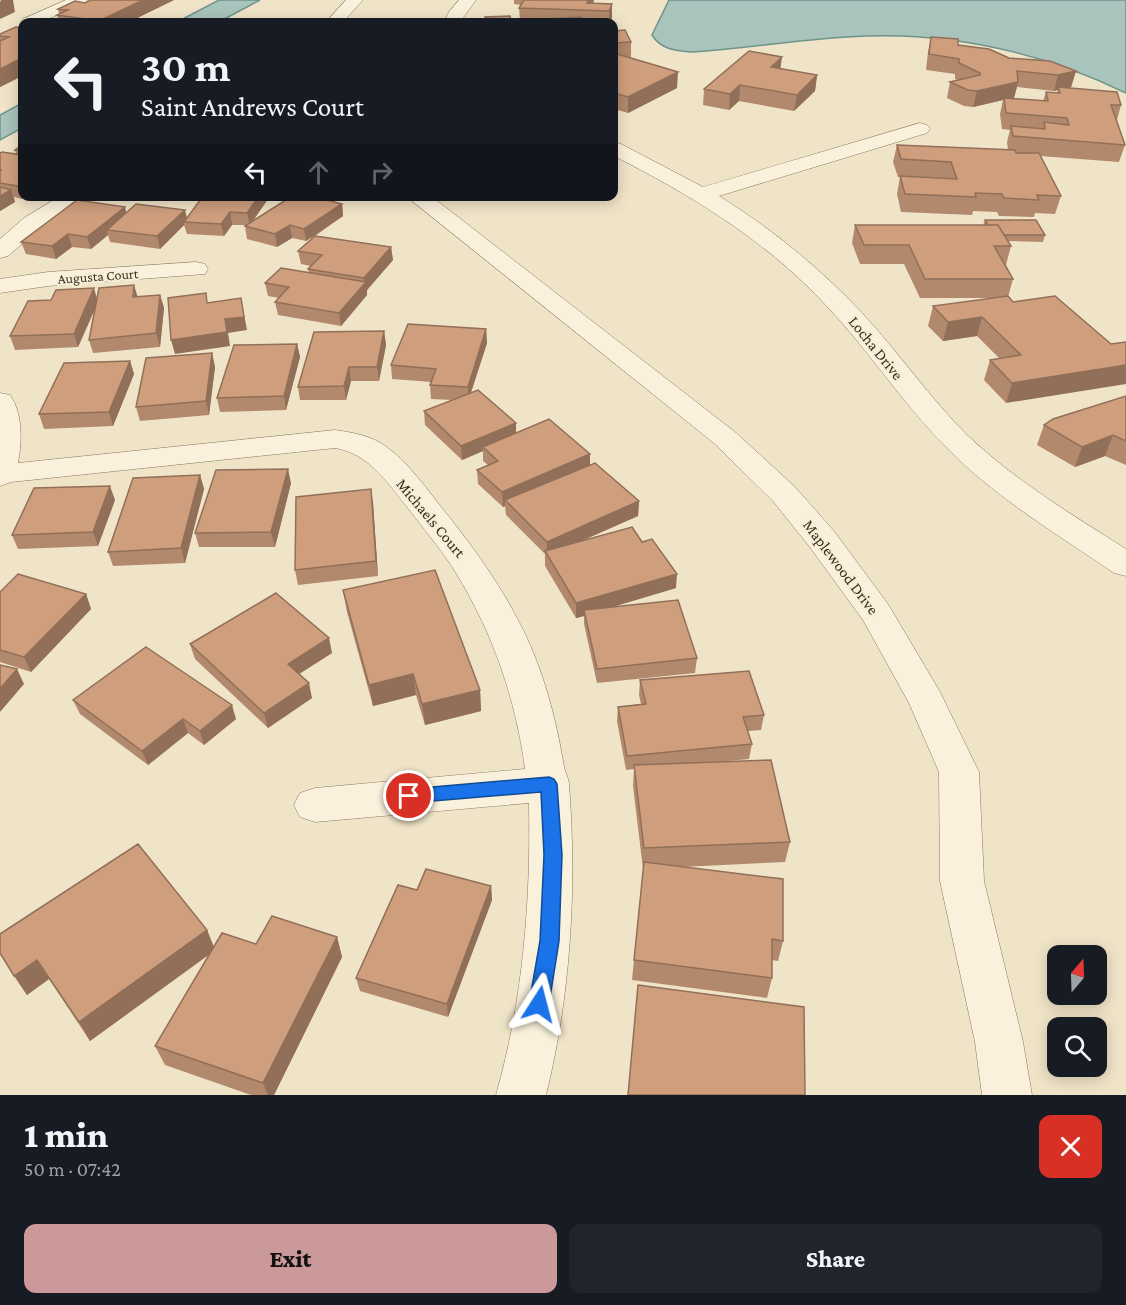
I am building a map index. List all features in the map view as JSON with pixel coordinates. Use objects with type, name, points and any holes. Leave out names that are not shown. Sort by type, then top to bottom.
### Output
[{"type":"street","points":[[40,18],[79,0]]},
{"type":"street","points":[[338,18],[355,0]]},
{"type":"street","points":[[455,18],[468,0]]},
{"type":"street","points":[[702,194],[920,129]]},
{"type":"street","name":"Locha Drive","points":[[618,150],[702,194],[774,244],[816,280],[855,321],[928,412],[975,458],[1036,506],[1126,566]]},
{"type":"street","points":[[0,251],[32,223],[68,201]]},
{"type":"street","name":"Maplewood Drive","points":[[423,201],[725,438],[784,494],[814,529],[876,613],[927,702],[959,772],[962,881],[999,1042],[1007,1095]]},
{"type":"street","name":"Augusta Court","points":[[0,286],[48,279],[196,269]]},
{"type":"street","points":[[0,401],[6,425],[0,475]]},
{"type":"street","name":"Michaels Court","points":[[0,475],[335,439],[359,443],[376,453],[453,541],[491,599],[522,667],[537,720],[549,784],[553,855],[550,941],[529,1068],[521,1095]]},
{"type":"street","points":[[315,804],[549,784]]},
{"type":"water","points":[[219,0],[260,0],[226,18],[185,18]]},
{"type":"water","points":[[669,0],[1126,0],[1126,93],[1095,79],[1031,57],[999,48],[933,38],[865,36],[693,52],[675,50],[660,44],[652,35]]},
{"type":"water","points":[[18,105],[18,130],[0,140],[0,115]]},
{"type":"building","points":[[91,0],[143,0],[105,18],[57,15],[68,10],[58,9],[75,1],[85,3]]},
{"type":"building","points":[[524,0],[588,0],[587,3],[612,4],[609,11],[519,8]]},
{"type":"building","points":[[510,16],[510,18],[485,18]]},
{"type":"building","points":[[18,27],[18,60],[0,69],[0,41],[9,37],[0,36],[0,34]]},
{"type":"building","points":[[625,30],[631,42],[618,43],[618,31]]},
{"type":"building","points":[[931,37],[958,39],[958,45],[989,49],[1009,58],[1050,61],[1076,71],[1058,75],[1017,71],[1018,82],[977,91],[968,90],[950,82],[980,75],[980,73],[959,63],[959,59],[929,54]]},
{"type":"building","points":[[749,51],[782,57],[771,67],[817,75],[797,95],[740,85],[730,94],[704,89]]},
{"type":"building","points":[[618,54],[678,72],[628,97],[618,94]]},
{"type":"building","points":[[1058,87],[1117,92],[1121,105],[1111,105],[1125,145],[1013,136],[1011,126],[1045,129],[1044,122],[1069,125],[1067,118],[1006,113],[1004,98],[1048,101],[1046,92],[1060,93]]},
{"type":"building","points":[[897,145],[1039,153],[1061,196],[1037,195],[1039,200],[1004,198],[1002,194],[975,193],[976,197],[905,194],[900,176],[957,179],[951,162],[901,159]]},
{"type":"building","points":[[0,153],[18,154],[18,186],[0,183],[0,171],[2,170],[0,170]]},
{"type":"building","points":[[0,187],[11,190],[0,196]]},
{"type":"building","points":[[76,201],[125,207],[87,237],[68,234],[52,246],[21,242]]},
{"type":"building","points":[[199,201],[255,201],[247,213],[230,212],[221,224],[184,222]]},
{"type":"building","points":[[284,201],[331,201],[342,204],[304,229],[290,225],[275,234],[245,226]]},
{"type":"building","points":[[136,204],[185,210],[157,236],[107,230]]},
{"type":"building","points":[[985,220],[1036,220],[1045,235],[1004,235],[998,225],[988,225]]},
{"type":"building","points":[[855,225],[998,225],[1011,246],[994,246],[1013,279],[925,279],[909,245],[864,245]]},
{"type":"building","points":[[315,236],[391,247],[364,278],[308,269],[322,255],[298,251]]},
{"type":"building","points":[[281,268],[366,282],[339,313],[275,302],[289,287],[265,283]]},
{"type":"building","points":[[134,285],[133,297],[160,295],[156,333],[89,340],[99,288]]},
{"type":"building","points":[[94,288],[74,334],[10,336],[28,301],[51,300],[56,290]]},
{"type":"building","points":[[206,293],[207,303],[241,298],[244,317],[225,319],[227,332],[171,340],[168,298]]},
{"type":"building","points":[[1008,296],[1013,302],[1055,296],[1111,344],[1126,342],[1126,365],[1012,383],[990,360],[1021,355],[982,317],[948,322],[933,306]]},
{"type":"building","points":[[408,324],[486,329],[468,387],[430,385],[436,369],[391,365]]},
{"type":"building","points":[[384,331],[377,367],[349,367],[344,386],[298,387],[314,332]]},
{"type":"building","points":[[297,344],[284,396],[217,398],[234,345]]},
{"type":"building","points":[[212,353],[206,401],[136,407],[146,358]]},
{"type":"building","points":[[130,361],[109,412],[39,414],[64,363]]},
{"type":"building","points":[[478,390],[516,423],[461,446],[424,411]]},
{"type":"building","points":[[1126,396],[1126,441],[1113,435],[1082,447],[1044,425],[1053,419]]},
{"type":"building","points":[[549,419],[590,454],[502,492],[477,470],[498,461],[483,447]]},
{"type":"building","points":[[595,463],[639,501],[547,542],[505,500]]},
{"type":"building","points":[[288,469],[271,532],[195,533],[216,470]]},
{"type":"building","points":[[200,475],[181,548],[108,552],[133,478]]},
{"type":"building","points":[[110,486],[93,532],[12,535],[34,488]]},
{"type":"building","points":[[371,489],[376,561],[295,570],[296,497]]},
{"type":"building","points":[[632,527],[642,542],[652,539],[677,574],[576,603],[545,551]]},
{"type":"building","points":[[435,570],[480,690],[422,704],[413,674],[369,685],[343,590]]},
{"type":"building","points":[[18,574],[86,594],[24,657],[0,650],[0,592]]},
{"type":"building","points":[[276,593],[329,638],[288,664],[309,683],[264,713],[190,644]]},
{"type":"building","points":[[678,600],[697,658],[597,669],[584,610]]},
{"type":"building","points":[[146,647],[232,705],[200,731],[183,719],[142,751],[73,700]]},
{"type":"building","points":[[0,665],[17,669],[0,689]]},
{"type":"building","points":[[749,671],[764,715],[743,717],[752,744],[627,756],[618,707],[646,704],[640,680]]},
{"type":"building","points":[[771,760],[790,842],[644,848],[634,765]]},
{"type":"building","points":[[138,844],[207,930],[79,1022],[37,960],[14,976],[0,953],[0,934]]},
{"type":"building","points":[[644,862],[783,879],[783,941],[772,939],[772,978],[634,960]]},
{"type":"building","points":[[426,869],[491,886],[447,1004],[356,978],[398,885],[417,890]]},
{"type":"building","points":[[272,916],[337,937],[263,1083],[155,1046],[222,933],[256,944]]},
{"type":"building","points":[[638,985],[804,1007],[805,1095],[628,1095]]},
{"type":"route","points":[[409,796],[549,784],[553,855],[550,941],[539,1004]]}]
